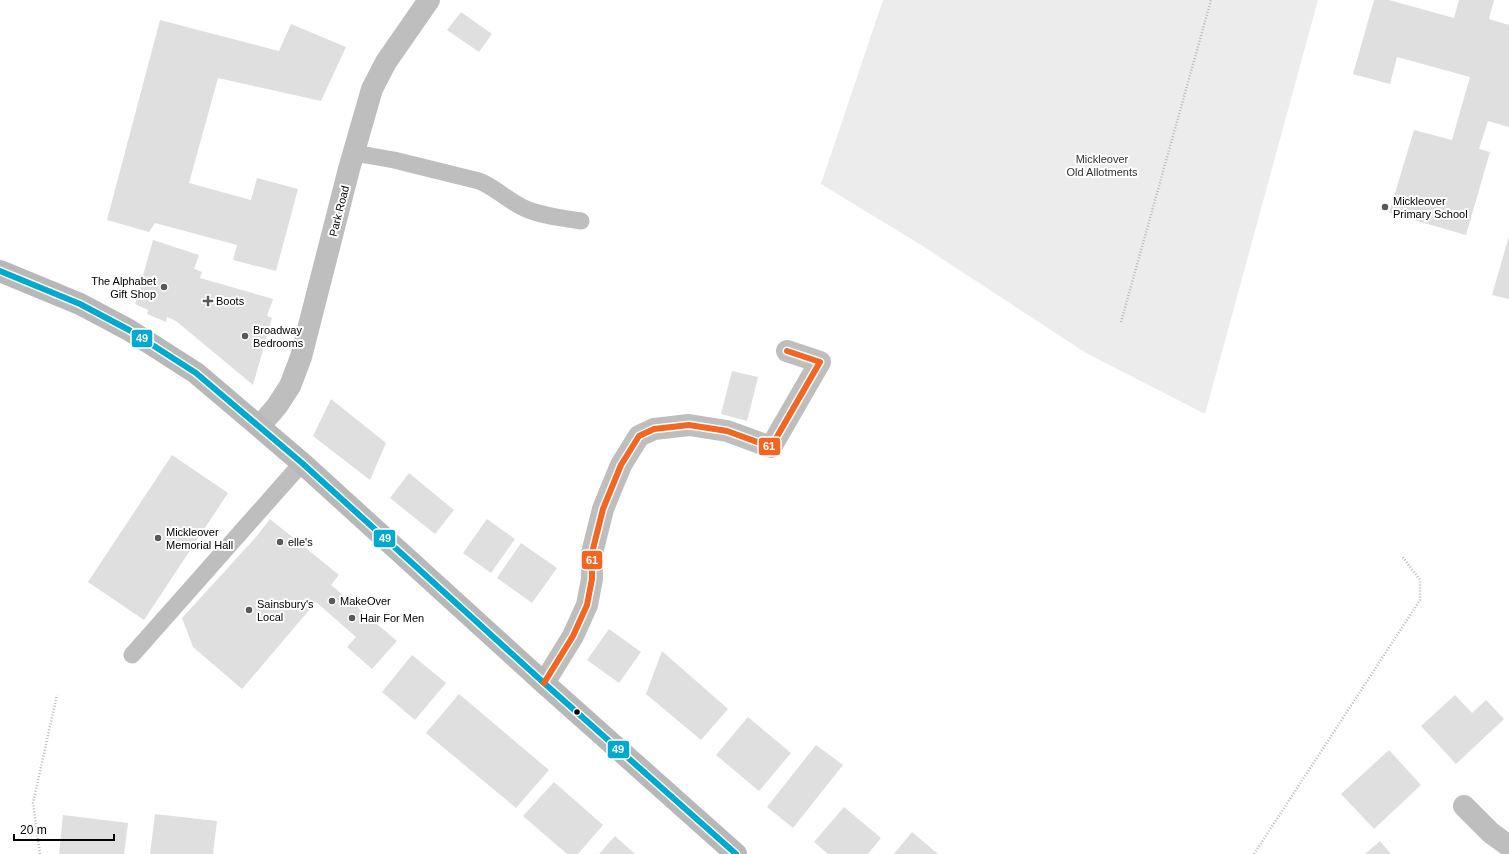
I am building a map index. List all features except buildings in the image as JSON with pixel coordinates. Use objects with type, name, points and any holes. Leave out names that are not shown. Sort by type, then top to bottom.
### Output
[{"type":"main road","points":[[0,271],[80,304],[134,333],[196,373],[302,463],[544,683],[736,854]]},
{"type":"street","name":"Park Road","points":[[260,426],[277,406],[290,386],[301,357],[372,89],[386,62],[429,0]]},
{"type":"street","points":[[544,683],[573,636],[587,605],[592,578],[592,552],[603,509],[621,465],[639,436],[654,430],[689,425],[727,431],[772,447],[820,362],[787,351]]},
{"type":"street","points":[[1464,806],[1491,833],[1509,846]]},
{"type":"lane","points":[[354,153],[394,160],[479,181],[525,209],[581,221]]},
{"type":"lane","points":[[132,655],[302,463]]},
{"type":"path","points":[[1121,322],[1211,0]]},
{"type":"path","points":[[1254,854],[1420,600],[1420,580],[1402,556]]},
{"type":"path","points":[[40,854],[33,803],[57,695]]},
{"type":"green space","name":"Mickleover Old Allotments","points":[[883,0],[1318,0],[1205,414],[1086,353],[921,245],[821,184]]},
{"type":"transit line","name":"49","points":[[0,271],[80,304],[129,330],[196,373],[302,463],[544,683],[736,854]]},
{"type":"transit line","name":"61","points":[[544,683],[573,636],[587,605],[592,579],[592,553],[603,509],[621,465],[639,436],[654,429],[689,425],[727,431],[771,447],[820,362],[787,351]]},
{"type":"place","name":"Mickleover Primary School","points":[[1385,207]]},
{"type":"place","name":"The Alphabet Gift Shop","points":[[164,287]]},
{"type":"place","name":"Boots","points":[[208,301]]},
{"type":"place","name":"Broadway Bedrooms","points":[[245,336]]},
{"type":"place","name":"Mickleover Memorial Hall","points":[[158,538]]},
{"type":"place","name":"elle's","points":[[280,542]]},
{"type":"place","name":"MakeOver","points":[[332,601]]},
{"type":"place","name":"Sainsbury's Local","points":[[249,610]]},
{"type":"place","name":"Hair For Men","points":[[352,618]]}]
